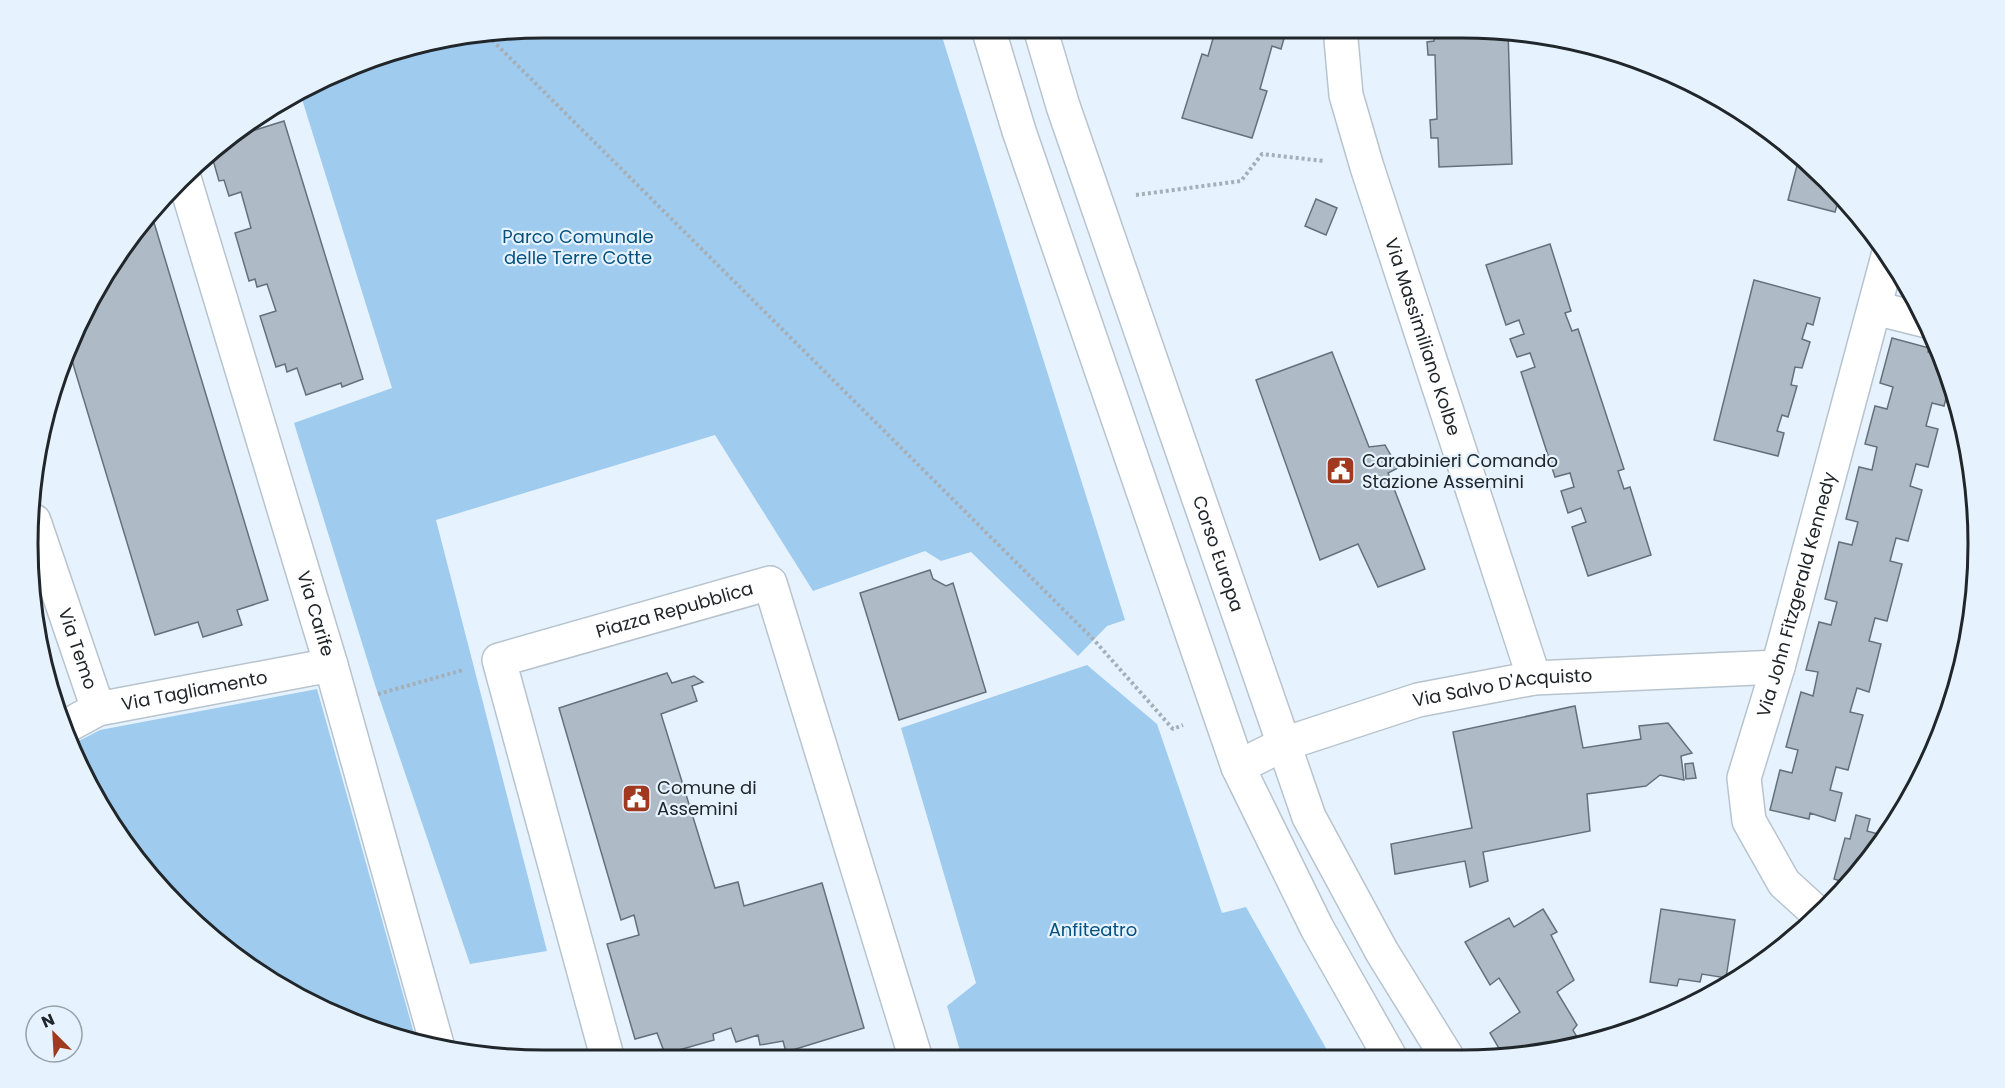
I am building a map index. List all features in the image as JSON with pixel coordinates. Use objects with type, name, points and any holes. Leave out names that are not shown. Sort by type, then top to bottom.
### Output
[{"type":"street","points":[[991,38],[1019,131],[1238,767],[1317,928],[1386,1050]]},
{"type":"street","name":"Corso Europa","points":[[1043,38],[1097,206],[1310,817],[1382,952],[1444,1050]]},
{"type":"street","name":"Via Massimiliano Kolbe","points":[[1341,38],[1346,95],[1367,166],[1534,678]]},
{"type":"street","name":"Via Carife","points":[[186,186],[332,665],[435,1039]]},
{"type":"street","name":"Via John Fitzgerald Kennedy","points":[[1812,909],[1784,883],[1749,821],[1744,778],[1778,667],[1885,268]]},
{"type":"street","points":[[1875,308],[1914,318]]},
{"type":"street","name":"Via Temo","points":[[38,534],[98,709]]},
{"type":"street","name":"Piazza Repubblica","points":[[499,660],[770,583],[913,1050]]},
{"type":"street","points":[[499,660],[605,1050]]},
{"type":"street","name":"Via Tagliamento","points":[[71,724],[98,709],[332,665]]},
{"type":"street","name":"Via Salvo D'Acquisto","points":[[1238,767],[1284,744],[1418,700],[1534,678],[1778,667]]},
{"type":"path","points":[[493,41],[1094,640],[1173,729],[1193,721]]},
{"type":"path","points":[[1097,206],[1126,196],[1242,181],[1262,154],[1367,166]]},
{"type":"path","points":[[342,703],[499,660]]},
{"type":"green space","name":"Parco Comunale delle Terre Cotte","points":[[544,38],[942,38],[1125,620],[1107,626],[1078,656],[971,552],[941,561],[925,551],[813,591],[715,435],[436,520],[547,951],[470,964],[375,685],[294,423],[392,388],[302,99],[381,64],[445,47],[478,42]]},
{"type":"green space","name":"Anfiteatro","points":[[1087,665],[1157,724],[1222,913],[1246,907],[1327,1050],[960,1050],[947,1006],[976,983],[901,728]]},
{"type":"green space","points":[[317,689],[414,1033],[350,1012],[291,983],[236,946],[186,902],[142,852],[105,797],[90,768],[78,742],[100,730]]},
{"type":"building","points":[[1213,38],[1284,38],[1281,49],[1272,46],[1260,89],[1267,91],[1252,138],[1182,118],[1202,54],[1208,56]]},
{"type":"building","points":[[1434,38],[1508,40],[1512,164],[1439,167],[1438,138],[1431,138],[1430,120],[1437,119],[1435,55],[1428,55],[1427,42],[1434,41]]},
{"type":"building","points":[[284,121],[363,379],[342,387],[341,383],[306,395],[297,368],[287,372],[285,364],[276,367],[260,316],[276,311],[267,284],[257,287],[255,279],[249,281],[235,233],[251,228],[241,192],[229,196],[224,180],[219,181],[213,160],[251,131]]},
{"type":"building","points":[[1797,165],[1837,205],[1835,212],[1788,200]]},
{"type":"building","points":[[1316,199],[1337,208],[1326,235],[1305,226]]},
{"type":"building","points":[[154,222],[268,600],[237,610],[242,625],[203,637],[198,622],[155,635],[72,360],[105,291]]},
{"type":"building","points":[[1550,244],[1571,311],[1565,313],[1572,331],[1578,329],[1624,469],[1618,471],[1624,489],[1630,487],[1651,555],[1588,576],[1572,527],[1586,522],[1581,508],[1568,513],[1561,491],[1574,487],[1570,473],[1555,477],[1521,372],[1535,367],[1530,353],[1517,357],[1510,339],[1524,334],[1519,320],[1506,325],[1486,265]]},
{"type":"building","points":[[1754,280],[1820,298],[1813,325],[1807,323],[1802,339],[1810,342],[1802,368],[1795,367],[1791,385],[1797,386],[1788,417],[1782,415],[1777,431],[1784,433],[1778,456],[1714,440]]},
{"type":"building","points":[[1892,338],[1928,348],[1946,399],[1944,406],[1932,403],[1926,426],[1938,429],[1928,467],[1916,464],[1910,486],[1922,490],[1908,541],[1896,538],[1890,561],[1902,564],[1887,621],[1875,618],[1869,641],[1881,644],[1869,692],[1857,688],[1850,712],[1863,715],[1848,770],[1836,767],[1830,790],[1842,793],[1835,821],[1810,813],[1809,819],[1770,810],[1780,770],[1792,773],[1798,750],[1786,747],[1801,692],[1813,696],[1818,672],[1806,670],[1819,622],[1831,625],[1837,602],[1825,599],[1839,542],[1852,545],[1858,522],[1846,519],[1859,467],[1872,470],[1877,447],[1865,444],[1875,406],[1887,409],[1893,387],[1880,383]]},
{"type":"building","name":"Carabinieri Comando Stazione Assemini","points":[[1332,352],[1369,447],[1385,445],[1398,468],[1388,473],[1425,569],[1378,587],[1358,544],[1320,560],[1256,380]]},
{"type":"building","points":[[930,570],[933,579],[946,586],[953,583],[986,692],[899,720],[860,593]]},
{"type":"building","name":"Comune di Assemini","points":[[667,673],[672,683],[694,676],[703,682],[692,686],[697,701],[661,714],[715,888],[738,882],[744,906],[822,883],[864,1028],[792,1050],[785,1050],[783,1041],[760,1045],[758,1035],[736,1042],[731,1028],[713,1034],[714,1040],[679,1050],[663,1050],[657,1033],[635,1039],[607,944],[639,935],[634,915],[621,920],[559,708]]},
{"type":"building","points":[[1575,706],[1583,748],[1641,739],[1639,726],[1668,723],[1692,753],[1681,756],[1684,780],[1660,775],[1646,786],[1587,794],[1590,831],[1483,852],[1488,881],[1470,887],[1465,861],[1395,874],[1391,844],[1472,828],[1453,732]]},
{"type":"building","points":[[1693,763],[1696,778],[1686,779],[1685,764]]},
{"type":"building","points":[[1856,815],[1870,819],[1867,831],[1876,834],[1842,878],[1839,881],[1834,879],[1845,838],[1850,839]]},
{"type":"building","points":[[1543,909],[1557,932],[1551,935],[1574,980],[1557,992],[1577,1025],[1573,1030],[1577,1037],[1499,1049],[1490,1033],[1520,1012],[1499,978],[1490,985],[1465,942],[1509,918],[1514,927]]},
{"type":"building","points":[[1661,909],[1735,920],[1726,975],[1723,977],[1702,974],[1700,982],[1679,979],[1677,986],[1650,982]]},
{"type":"place","name":"Carabinieri Comando Stazione Assemini","points":[[1341,471]]},
{"type":"place","name":"Comune di Assemini","points":[[636,798]]}]
